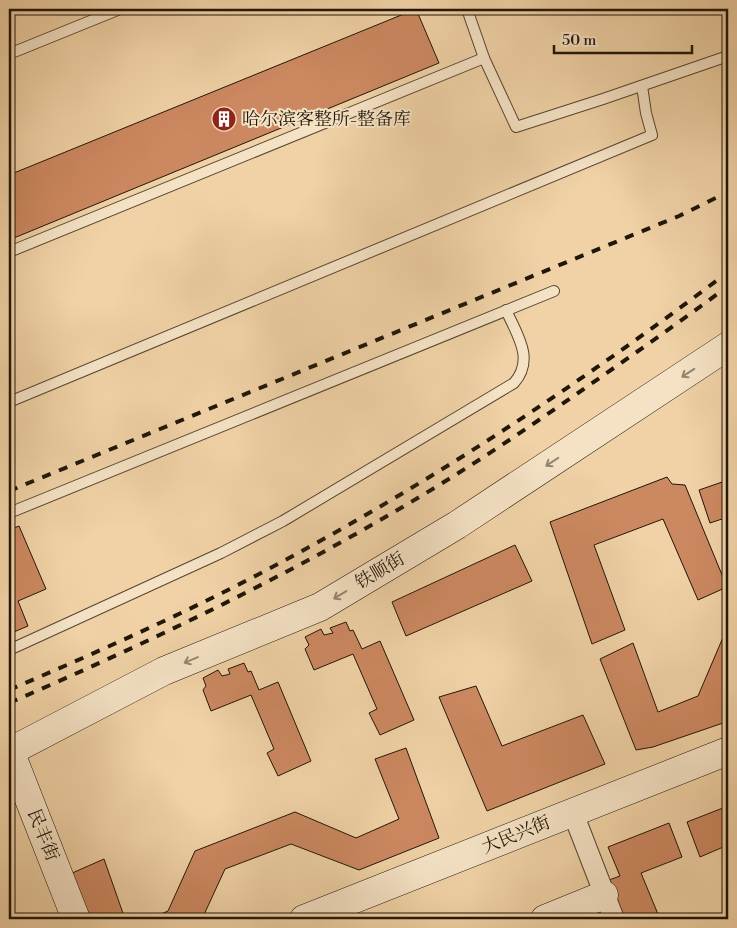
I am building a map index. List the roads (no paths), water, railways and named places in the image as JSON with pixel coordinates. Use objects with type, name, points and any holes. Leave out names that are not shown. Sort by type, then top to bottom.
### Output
[{"type":"main road","name":"铁顺街","points":[[9,752],[164,671],[320,607],[457,525],[728,346]]},
{"type":"main road","name":"大民兴街","points":[[304,919],[728,751]]},
{"type":"main road","name":"民丰街","points":[[9,752],[76,919]]},
{"type":"main road","points":[[545,919],[604,895]]},
{"type":"street","points":[[573,813],[614,919]]},
{"type":"lane","points":[[9,54],[120,9]]},
{"type":"lane","points":[[467,9],[484,58],[516,127],[728,56]]},
{"type":"lane","points":[[9,252],[484,58]]},
{"type":"lane","points":[[9,402],[652,135],[642,86]]},
{"type":"lane","points":[[9,512],[554,291]]},
{"type":"lane","points":[[9,650],[221,553],[283,521],[514,383],[525,363],[523,348],[506,310]]},
{"type":"railway","points":[[9,491],[679,216],[728,192]]},
{"type":"railway","points":[[9,690],[119,642],[192,607],[265,571],[356,521],[519,420],[625,348],[728,272]]},
{"type":"railway","points":[[9,703],[182,624],[351,537],[475,463],[728,286]]},
{"type":"place","name":"哈尔滨客整所-整备库","points":[[224,119]]}]
